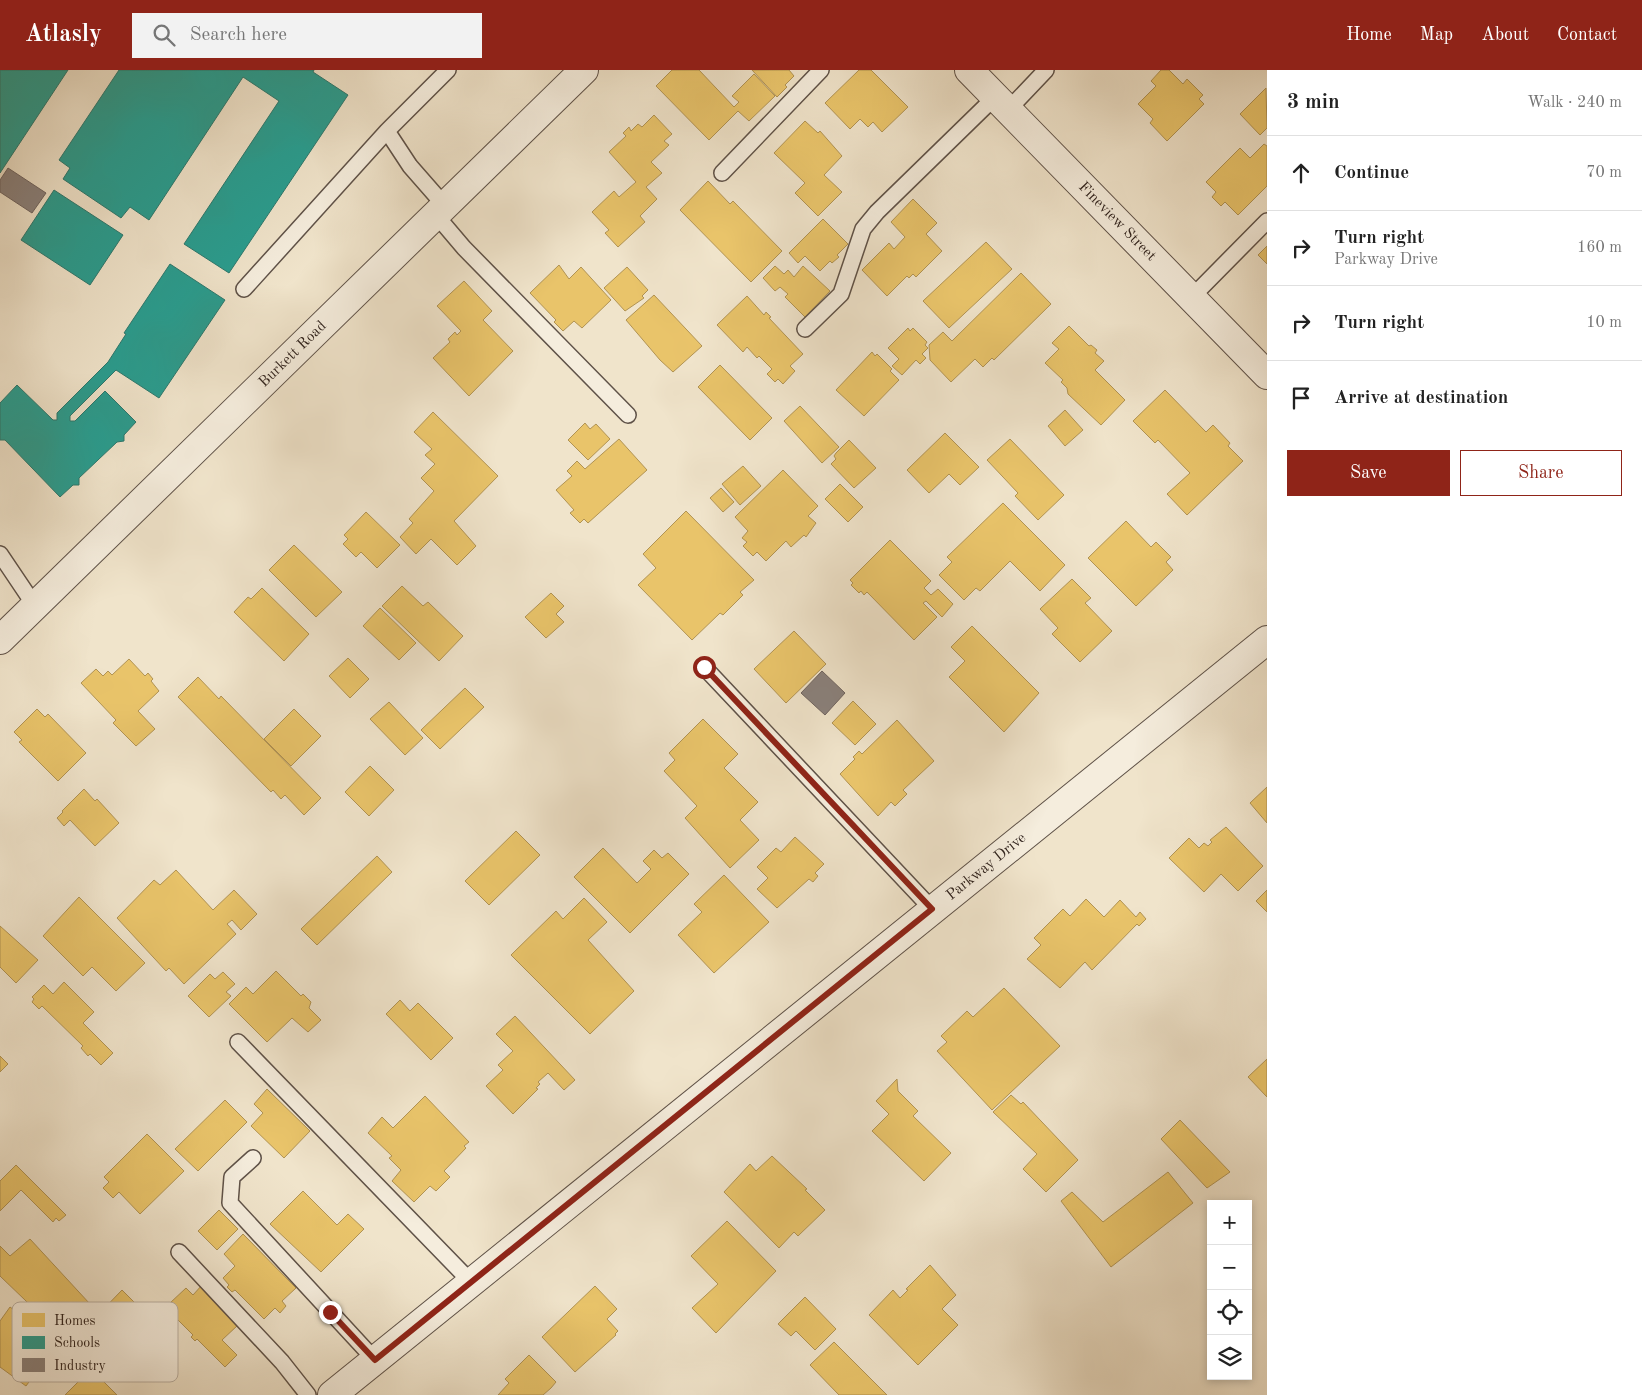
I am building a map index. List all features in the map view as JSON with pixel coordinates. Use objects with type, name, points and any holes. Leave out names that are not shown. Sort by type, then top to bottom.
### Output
[{"type":"street","name":"Burkett Road","points":[[0,640],[584,70]]},
{"type":"street","name":"Fineview Street","points":[[969,70],[1267,375]]},
{"type":"street","name":"Parkway Drive","points":[[332,1395],[1267,640]]},
{"type":"lane","points":[[244,289],[387,130],[448,70]]},
{"type":"lane","points":[[722,173],[821,70]]},
{"type":"lane","points":[[805,329],[841,294],[863,229],[877,212],[1001,103],[1046,70]]},
{"type":"lane","points":[[387,130],[464,248],[628,415]]},
{"type":"lane","points":[[1192,298],[1267,221]]},
{"type":"lane","points":[[0,554],[35,606]]},
{"type":"lane","points":[[704,667],[932,909]]},
{"type":"lane","points":[[238,1042],[471,1282]]},
{"type":"lane","points":[[253,1158],[232,1177],[230,1204],[375,1360]]},
{"type":"lane","points":[[179,1252],[282,1362],[308,1395]]},
{"type":"building: Homes","points":[[672,70],[699,70],[734,107],[739,102],[732,96],[754,74],[775,96],[749,121],[738,111],[709,140],[656,86]]},
{"type":"building: Homes","points":[[752,70],[789,70],[794,76],[777,97]]},
{"type":"building: Homes","points":[[859,70],[871,70],[908,107],[882,132],[873,122],[868,127],[860,119],[850,129],[825,103]]},
{"type":"building: Homes","points":[[1161,70],[1169,70],[1183,84],[1187,79],[1203,95],[1199,99],[1204,104],[1167,141],[1150,123],[1153,119],[1138,104],[1156,86],[1151,81]]},
{"type":"building: Homes","points":[[1266,88],[1267,128],[1260,135],[1240,114]]},
{"type":"building: Homes","points":[[654,115],[672,134],[664,141],[669,145],[651,162],[662,173],[646,187],[657,199],[640,216],[645,222],[618,247],[605,233],[609,230],[592,212],[614,191],[619,197],[636,182],[609,152],[626,136],[623,133],[629,127],[631,131],[638,124],[642,127]]},
{"type":"building: Homes","points":[[805,121],[818,133],[820,131],[842,156],[824,175],[842,192],[818,216],[795,193],[805,183],[774,153]]},
{"type":"building: Homes","points":[[1264,144],[1267,146],[1267,186],[1238,215],[1225,202],[1221,206],[1212,197],[1216,192],[1206,182],[1240,148],[1250,158]]},
{"type":"building: Homes","points":[[708,181],[730,204],[733,201],[782,251],[751,282],[680,210]]},
{"type":"building: Homes","points":[[913,199],[937,223],[926,234],[942,251],[916,277],[913,274],[909,278],[907,276],[887,296],[862,270],[889,243],[894,249],[905,237],[891,222]]},
{"type":"building: Homes","points":[[823,219],[848,244],[837,255],[839,257],[832,263],[830,261],[820,271],[805,256],[798,263],[789,253]]},
{"type":"building: Homes","points":[[986,242],[1012,269],[949,328],[923,301]]},
{"type":"building: Homes","points":[[1267,246],[1267,264],[1258,255]]},
{"type":"building: Homes","points":[[559,265],[569,279],[581,267],[611,300],[582,328],[574,321],[563,331],[554,322],[556,320],[530,293]]},
{"type":"building: Homes","points":[[775,266],[784,274],[788,270],[794,277],[803,266],[830,291],[805,317],[785,297],[788,294],[780,287],[775,291],[763,278]]},
{"type":"building: Homes","points":[[627,267],[648,290],[642,296],[644,298],[625,311],[604,288]]},
{"type":"building: Homes","points":[[1021,273],[1051,304],[994,360],[992,358],[983,367],[975,359],[951,382],[930,360],[929,345],[943,332],[952,341]]},
{"type":"building: Homes","points":[[464,281],[492,311],[483,320],[513,351],[469,396],[433,358],[450,342],[448,339],[455,332],[457,335],[461,331],[437,306]]},
{"type":"building: Homes","points":[[654,295],[702,346],[673,372],[660,360],[626,320]]},
{"type":"building: Homes","points":[[747,296],[764,315],[766,312],[771,317],[769,318],[803,354],[790,366],[795,371],[783,384],[778,379],[775,382],[767,374],[772,369],[759,356],[757,358],[747,347],[743,352],[717,325]]},
{"type":"building: Homes","points":[[1069,326],[1089,346],[1091,345],[1097,350],[1095,353],[1104,361],[1095,370],[1125,400],[1101,425],[1068,394],[1067,388],[1061,382],[1063,380],[1045,363],[1059,349],[1052,343]]},
{"type":"building: Homes","points":[[908,328],[910,331],[913,328],[927,342],[925,345],[928,348],[922,354],[926,358],[920,364],[916,360],[902,375],[892,366],[899,359],[888,348]]},
{"type":"building: Homes","points":[[872,352],[875,356],[877,354],[892,369],[890,371],[899,380],[864,416],[836,390]]},
{"type":"building: Homes","points":[[720,365],[772,418],[750,440],[698,387]]},
{"type":"building: Homes","points":[[1165,390],[1206,432],[1213,425],[1230,443],[1228,446],[1243,461],[1187,515],[1167,494],[1190,473],[1158,440],[1155,443],[1133,421]]},
{"type":"building: Homes","points":[[800,406],[839,447],[822,463],[784,421]]},
{"type":"building: Homes","points":[[1065,410],[1083,430],[1065,446],[1048,426]]},
{"type":"building: Homes","points":[[433,412],[498,476],[454,521],[476,546],[457,565],[431,539],[416,554],[400,537],[413,523],[409,519],[434,491],[421,478],[435,464],[425,455],[432,449],[414,432]]},
{"type":"building: Homes","points":[[585,423],[590,429],[596,424],[610,439],[588,460],[568,440]]},
{"type":"building: Homes","points":[[945,433],[979,467],[960,485],[949,474],[929,493],[907,470]]},
{"type":"building: Homes","points":[[619,439],[647,470],[588,523],[584,519],[580,523],[570,513],[574,510],[556,490],[572,476],[567,471],[577,461],[585,469]]},
{"type":"building: Homes","points":[[1010,439],[1064,495],[1038,520],[1015,496],[1018,493],[987,460]]},
{"type":"building: Homes","points":[[849,440],[876,468],[854,488],[831,464],[836,459],[834,456],[836,453]]},
{"type":"building: Homes","points":[[743,466],[761,486],[740,505],[722,484]]},
{"type":"building: Homes","points":[[783,470],[818,506],[808,516],[816,523],[806,537],[804,535],[791,547],[786,541],[766,561],[757,552],[753,556],[743,546],[747,542],[742,538],[748,531],[735,517]]},
{"type":"building: Homes","points":[[840,484],[863,507],[848,522],[825,499]]},
{"type":"building: Homes","points":[[721,488],[734,502],[723,512],[710,498]]},
{"type":"building: Homes","points":[[1003,503],[1065,565],[1040,591],[1010,561],[980,591],[976,588],[964,600],[939,575],[952,562],[947,557]]},
{"type":"building: Homes","points":[[686,511],[754,580],[740,592],[743,595],[723,615],[720,613],[692,640],[638,585],[656,568],[643,554]]},
{"type":"building: Homes","points":[[366,512],[400,545],[377,568],[361,552],[356,557],[343,544],[348,539],[344,535]]},
{"type":"building: Homes","points":[[1126,521],[1151,547],[1156,542],[1171,557],[1166,562],[1173,570],[1136,606],[1088,558]]},
{"type":"building: Homes","points":[[890,540],[931,581],[924,588],[931,595],[938,589],[953,604],[942,617],[926,601],[923,603],[937,617],[914,640],[867,592],[864,595],[861,591],[859,593],[851,585],[853,583],[850,580]]},
{"type":"building: Homes","points":[[294,545],[342,592],[316,617],[269,570]]},
{"type":"building: Homes","points":[[1072,579],[1091,598],[1085,603],[1112,631],[1080,662],[1052,634],[1058,628],[1040,609]]},
{"type":"building: Homes","points":[[402,586],[423,606],[428,602],[463,636],[439,661],[382,606]]},
{"type":"building: Homes","points":[[262,588],[309,634],[284,661],[234,612],[248,597],[251,599]]},
{"type":"building: Homes","points":[[551,593],[564,606],[556,614],[564,622],[546,638],[525,617]]},
{"type":"building: Homes","points":[[380,608],[416,643],[399,660],[363,626]]},
{"type":"building: Homes","points":[[972,626],[1039,693],[1004,732],[949,677],[965,661],[951,647]]},
{"type":"building: Homes","points":[[794,631],[826,664],[786,703],[754,669]]},
{"type":"building: Homes","points":[[348,658],[369,679],[350,698],[329,676]]},
{"type":"building: Homes","points":[[129,659],[145,676],[148,673],[153,679],[151,681],[159,691],[138,711],[155,729],[136,746],[113,723],[116,720],[81,683],[96,669],[103,676],[108,671],[112,675]]},
{"type":"building: Homes","points":[[198,677],[219,699],[221,696],[321,798],[304,815],[285,795],[281,799],[273,790],[271,792],[178,697]]},
{"type":"building: Homes","points":[[465,688],[484,707],[440,749],[421,730]]},
{"type":"building: Homes","points":[[853,701],[876,724],[855,745],[832,723]]},
{"type":"building: Homes","points":[[389,702],[423,738],[405,755],[370,719]]},
{"type":"building: Homes","points":[[37,709],[45,717],[48,714],[86,753],[58,781],[19,742],[22,740],[14,732]]},
{"type":"building: Homes","points":[[294,709],[321,736],[291,766],[264,739]]},
{"type":"building: Homes","points":[[703,719],[738,754],[724,768],[758,802],[740,820],[759,840],[730,868],[685,818],[697,806],[664,771],[675,760],[669,753]]},
{"type":"building: Homes","points":[[897,720],[934,761],[903,790],[907,794],[895,806],[891,802],[878,816],[840,774],[855,759],[853,757],[859,751],[862,754]]},
{"type":"building: Homes","points":[[370,766],[394,790],[369,816],[345,792]]},
{"type":"building: Homes","points":[[1267,787],[1267,823],[1250,803]]},
{"type":"building: Homes","points":[[84,789],[95,801],[97,799],[119,823],[95,846],[70,820],[64,826],[57,818]]},
{"type":"building: Homes","points":[[1226,827],[1263,866],[1238,891],[1221,874],[1204,892],[1169,858],[1189,838],[1199,848],[1204,843],[1208,846],[1212,842],[1210,840]]},
{"type":"building: Homes","points":[[516,831],[540,855],[489,905],[465,881]]},
{"type":"building: Homes","points":[[795,837],[824,864],[815,873],[818,876],[813,882],[809,879],[777,908],[757,889],[768,878],[757,867],[776,848],[781,852]]},
{"type":"building: Homes","points":[[603,848],[637,883],[651,869],[643,861],[654,850],[662,858],[668,853],[689,874],[630,933],[574,877]]},
{"type":"building: Homes","points":[[377,856],[392,872],[317,945],[301,929]]},
{"type":"building: Homes","points":[[176,870],[213,910],[234,890],[257,914],[241,930],[232,920],[227,924],[236,934],[184,984],[169,968],[166,971],[117,918],[154,880],[160,885]]},
{"type":"building: Homes","points":[[724,875],[769,922],[714,973],[678,935],[702,912],[694,904]]},
{"type":"building: Homes","points":[[1267,890],[1267,912],[1256,901]]},
{"type":"building: Homes","points":[[79,897],[145,963],[116,991],[92,967],[83,976],[43,936]]},
{"type":"building: Homes","points":[[584,898],[607,922],[588,940],[634,991],[590,1034],[511,955],[556,911],[563,919]]},
{"type":"building: Homes","points":[[1086,899],[1104,917],[1120,900],[1136,917],[1140,912],[1146,919],[1139,926],[1137,924],[1092,970],[1085,962],[1060,988],[1027,959],[1041,945],[1034,938],[1063,909],[1070,916]]},
{"type":"building: Homes","points":[[0,926],[38,960],[16,983],[0,967]]},
{"type":"building: Homes","points":[[276,971],[301,996],[303,994],[311,1002],[309,1008],[321,1020],[308,1032],[292,1018],[267,1042],[229,1004],[246,987],[253,994]]},
{"type":"building: Homes","points":[[223,972],[235,984],[226,992],[231,996],[209,1017],[188,996],[210,974],[215,979]]},
{"type":"building: Homes","points":[[64,982],[94,1012],[83,1023],[113,1053],[101,1065],[90,1054],[88,1056],[81,1048],[83,1046],[42,1006],[39,1009],[32,1002],[34,999],[32,997],[44,985],[53,994]]},
{"type":"building: Homes","points":[[1004,988],[1060,1046],[992,1110],[937,1051],[947,1042],[941,1036],[967,1011],[973,1017]]},
{"type":"building: Homes","points":[[400,1000],[410,1011],[418,1003],[453,1038],[431,1060],[386,1014]]},
{"type":"building: Homes","points":[[515,1016],[575,1080],[564,1090],[548,1073],[538,1082],[540,1084],[536,1088],[538,1089],[513,1114],[486,1086],[503,1070],[498,1065],[513,1051],[496,1034]]},
{"type":"building: Homes","points":[[0,1056],[8,1064],[0,1072]]},
{"type":"building: Homes","points":[[1267,1059],[1267,1097],[1248,1077]]},
{"type":"building: Homes","points":[[897,1079],[898,1091],[918,1111],[913,1116],[951,1153],[924,1181],[872,1131],[889,1114],[876,1101]]},
{"type":"building: Homes","points":[[267,1089],[310,1131],[284,1158],[251,1126],[263,1113],[254,1104]]},
{"type":"building: Homes","points":[[1011,1095],[1021,1104],[1023,1102],[1078,1160],[1046,1192],[1023,1169],[1037,1154],[993,1112]]},
{"type":"building: Homes","points":[[425,1096],[469,1142],[464,1146],[466,1148],[444,1171],[450,1177],[436,1191],[430,1186],[414,1202],[392,1181],[401,1170],[389,1158],[392,1156],[368,1133],[382,1117],[393,1128]]},
{"type":"building: Homes","points":[[225,1100],[247,1122],[198,1171],[175,1149]]},
{"type":"building: Homes","points":[[1180,1120],[1230,1172],[1207,1188],[1161,1139]]},
{"type":"building: Homes","points":[[147,1134],[184,1171],[140,1214],[119,1192],[113,1198],[103,1188],[109,1182],[104,1177]]},
{"type":"building: Homes","points":[[772,1156],[807,1189],[805,1190],[825,1210],[798,1236],[794,1232],[779,1248],[724,1192],[750,1164],[756,1171]]},
{"type":"building: Homes","points":[[16,1165],[66,1215],[59,1221],[56,1218],[53,1222],[21,1190],[0,1211],[0,1181]]},
{"type":"building: Homes","points":[[1168,1172],[1193,1203],[1111,1267],[1061,1201],[1072,1192],[1103,1222]]},
{"type":"building: Homes","points":[[303,1191],[337,1225],[348,1214],[364,1229],[321,1272],[270,1224]]},
{"type":"building: Homes","points":[[219,1210],[238,1229],[217,1250],[198,1231]]},
{"type":"building: Homes","points":[[727,1221],[776,1271],[716,1333],[692,1308],[718,1284],[691,1256]]},
{"type":"building: Homes","points":[[243,1234],[296,1288],[282,1301],[286,1306],[280,1313],[275,1308],[264,1319],[235,1290],[232,1292],[227,1287],[229,1285],[223,1278],[235,1266],[224,1254]]},
{"type":"building: Homes","points":[[30,1239],[88,1302],[27,1302],[0,1276],[0,1246],[10,1256]]},
{"type":"building: Homes","points":[[930,1265],[956,1295],[942,1309],[958,1325],[918,1365],[869,1315],[893,1290],[900,1298],[908,1290],[906,1289]]},
{"type":"building: Homes","points":[[202,1285],[238,1325],[222,1340],[237,1355],[225,1367],[197,1339],[195,1341],[191,1337],[193,1335],[178,1320],[178,1302],[171,1302],[186,1288],[193,1295]]},
{"type":"building: Homes","points":[[595,1286],[617,1309],[607,1319],[618,1331],[616,1335],[575,1372],[542,1337]]},
{"type":"building: Homes","points":[[122,1290],[134,1302],[110,1302]]},
{"type":"building: Homes","points":[[805,1297],[836,1329],[815,1350],[796,1331],[791,1336],[778,1324]]},
{"type":"building: Homes","points":[[10,1307],[12,1308],[12,1376],[0,1367],[0,1321]]},
{"type":"building: Homes","points":[[834,1342],[887,1395],[839,1395],[810,1365]]},
{"type":"building: Homes","points":[[529,1355],[556,1382],[543,1395],[498,1395],[509,1383],[505,1379]]},
{"type":"building: Homes","points":[[21,1382],[29,1382],[26,1386]]},
{"type":"building: Homes","points":[[78,1382],[104,1382],[117,1395],[65,1395]]},
{"type":"building: Schools","points":[[0,70],[68,70],[0,173]]},
{"type":"building: Schools","points":[[119,70],[314,70],[313,72],[348,95],[229,273],[184,244],[279,101],[243,77],[149,220],[130,207],[121,218],[63,179],[70,168],[59,160]]},
{"type":"building: Schools","points":[[54,190],[123,235],[90,285],[21,240]]},
{"type":"building: Schools","points":[[170,264],[225,300],[159,398],[116,370],[70,416],[70,421],[75,421],[105,391],[136,422],[124,435],[124,441],[117,442],[79,478],[79,485],[73,485],[60,497],[5,440],[0,440],[0,403],[17,385],[53,420],[57,420],[57,413],[108,362],[126,334],[124,333]]},
{"type":"building: Industry","points":[[8,168],[46,193],[32,213],[0,192],[0,180]]},
{"type":"building: Industry","points":[[822,671],[845,693],[825,715],[801,693]]},
{"type":"route","points":[[330,1312],[375,1360],[932,909],[704,667]]}]
